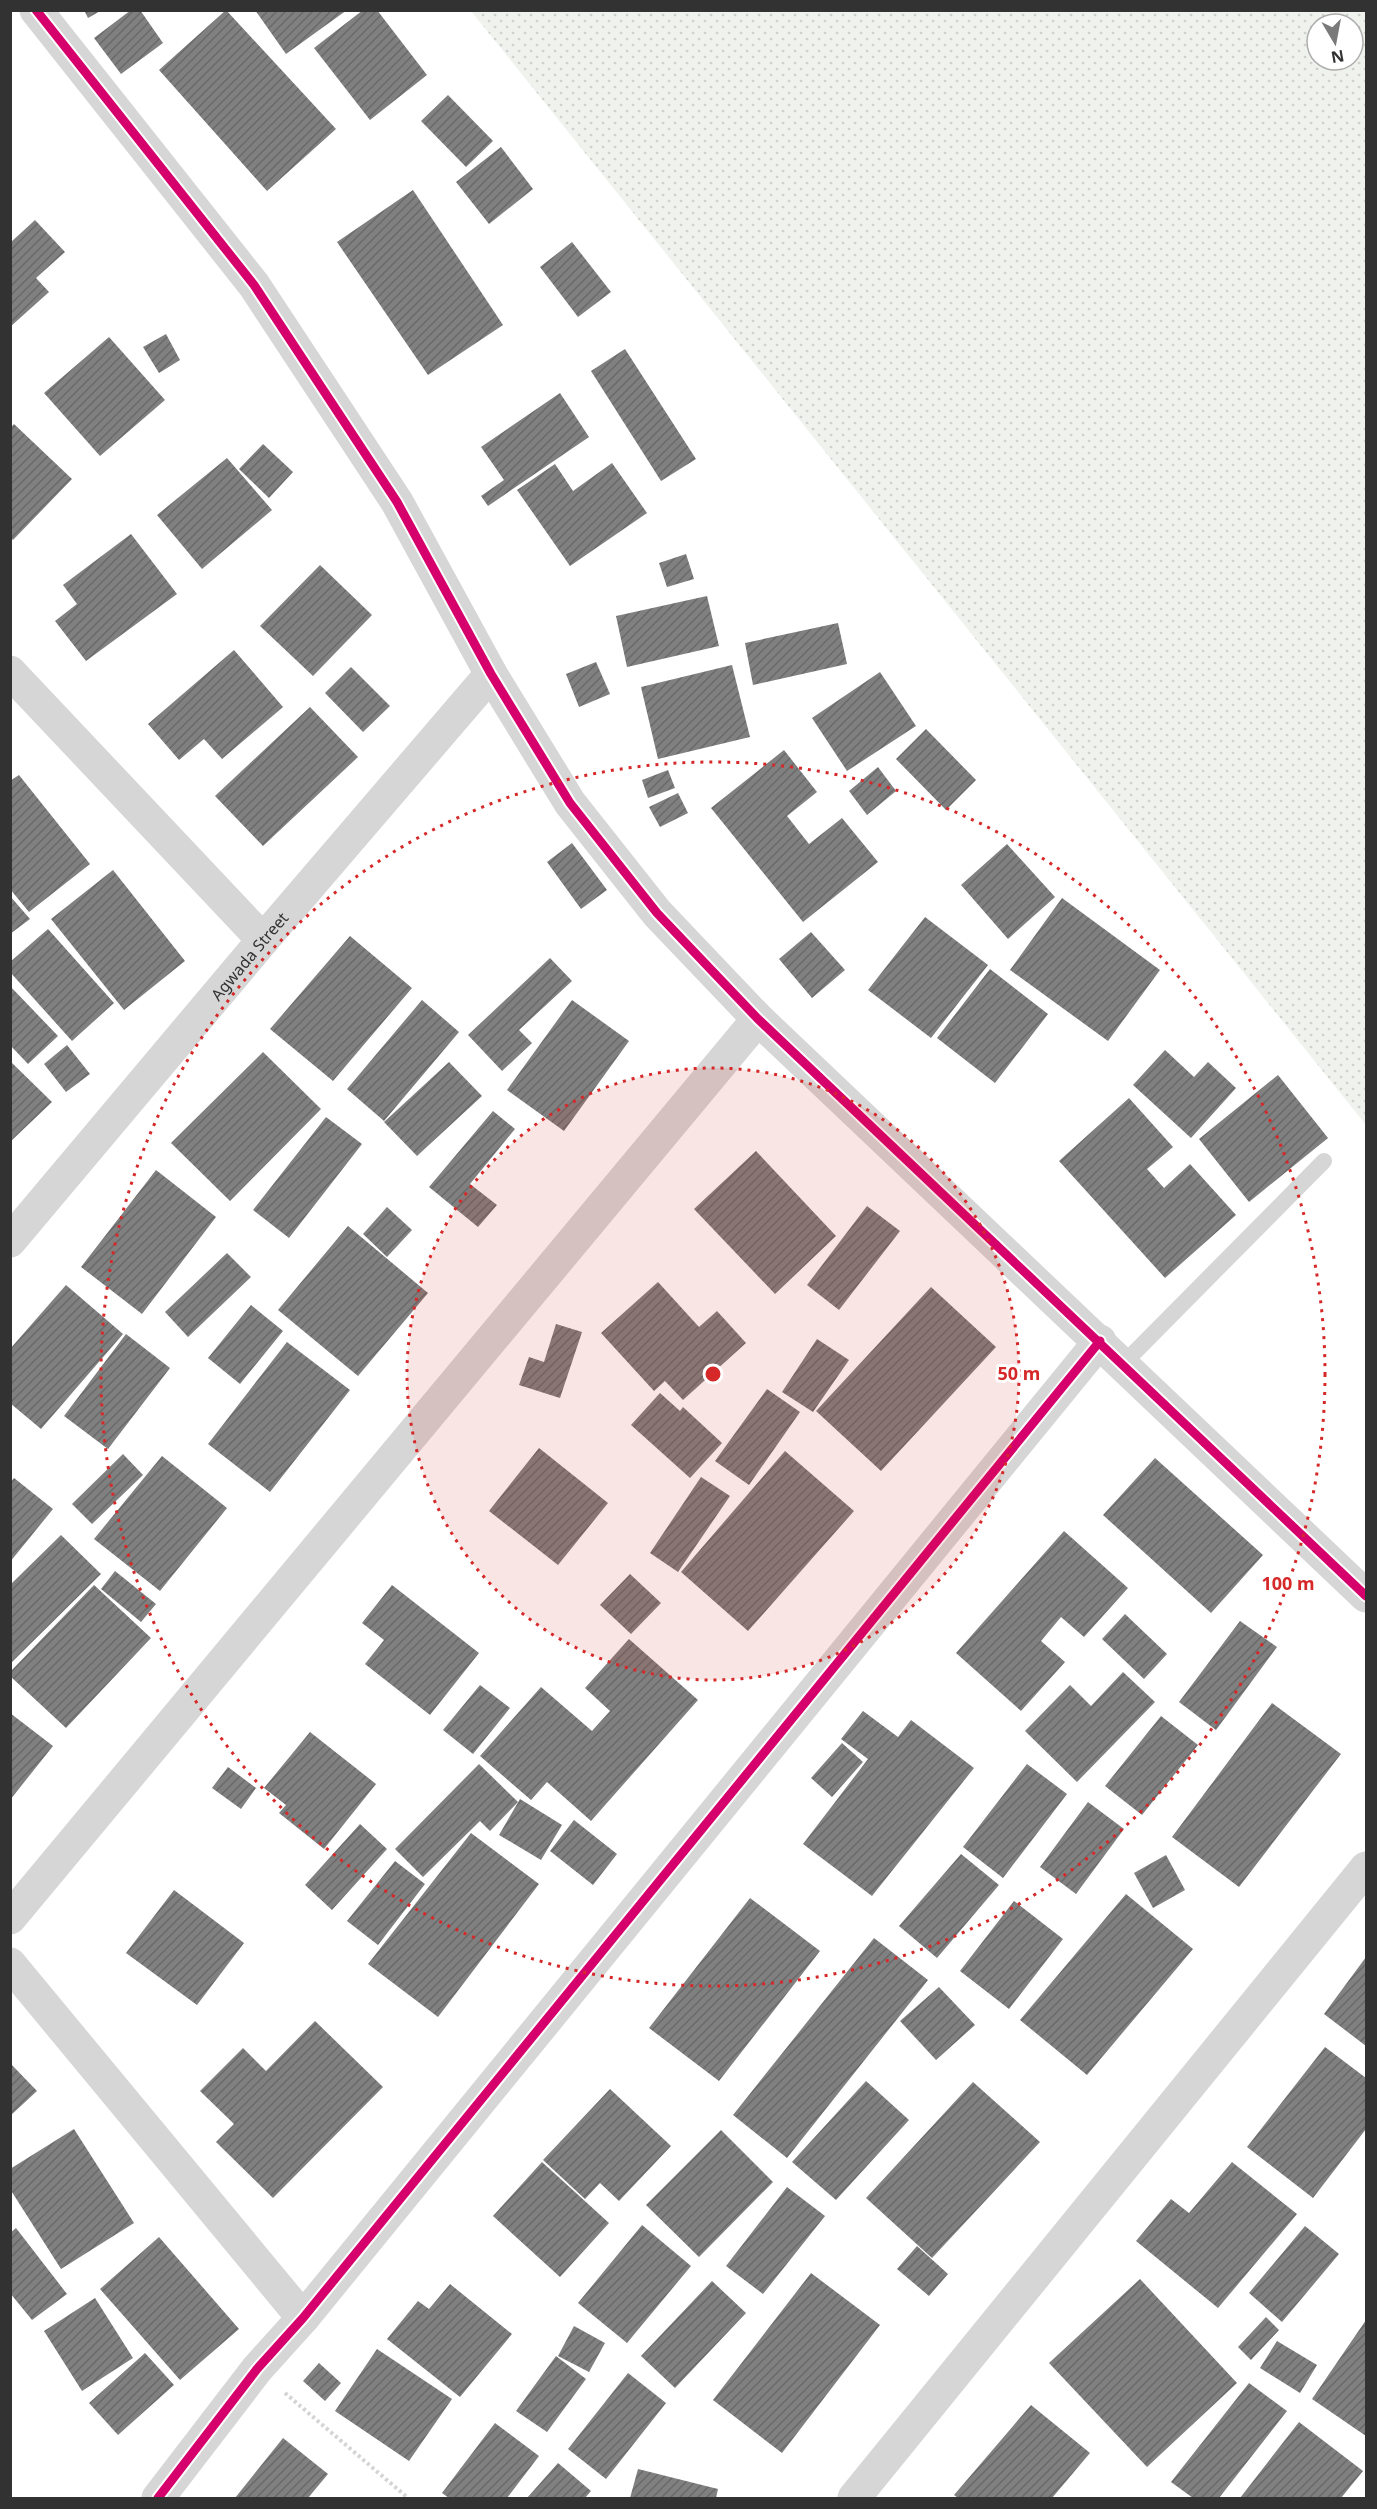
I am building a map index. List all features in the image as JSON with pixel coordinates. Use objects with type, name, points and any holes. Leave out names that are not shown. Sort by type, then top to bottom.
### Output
[{"type":"street","points":[[36,10],[254,285],[398,502],[491,674],[570,803],[657,913],[758,1019],[1124,1363],[1366,1596]]},
{"type":"street","points":[[10,672],[263,940]]},
{"type":"street","name":"Agwada Street","points":[[10,1241],[491,674]]},
{"type":"street","points":[[10,1918],[758,1019]]},
{"type":"street","points":[[158,2499],[257,2369],[303,2318],[1100,1341]]},
{"type":"street","points":[[854,2499],[1366,1868]]},
{"type":"street","points":[[10,1964],[303,2318]]},
{"type":"lane","points":[[1124,1363],[1324,1161]]},
{"type":"path","points":[[257,2369],[408,2499]]},
{"type":"shaded area","points":[[471,11],[1366,11],[1366,1125]]},
{"type":"building","points":[[84,10],[102,10],[88,18]]},
{"type":"building","points":[[131,10],[140,10],[163,43],[121,74],[94,38]]},
{"type":"building","points":[[226,10],[336,129],[267,191],[159,70]]},
{"type":"building","points":[[255,10],[347,10],[286,54]]},
{"type":"building","points":[[363,10],[377,10],[427,75],[370,120],[314,48]]},
{"type":"building","points":[[448,95],[493,141],[466,167],[421,121]]},
{"type":"building","points":[[501,147],[533,189],[489,224],[456,182]]},
{"type":"building","points":[[413,190],[503,325],[428,375],[337,242]]},
{"type":"building","points":[[35,220],[65,252],[36,278],[49,292],[10,327],[10,243]]},
{"type":"building","points":[[572,242],[611,292],[578,317],[540,267]]},
{"type":"building","points":[[166,334],[180,360],[159,373],[143,347]]},
{"type":"building","points":[[109,337],[165,400],[100,456],[44,393]]},
{"type":"building","points":[[625,349],[696,459],[661,481],[591,371]]},
{"type":"building","points":[[560,393],[589,437],[488,506],[481,496],[504,480],[481,447]]},
{"type":"building","points":[[14,424],[72,479],[13,540],[10,537],[10,428]]},
{"type":"building","points":[[263,444],[293,472],[269,498],[239,469]]},
{"type":"building","points":[[227,458],[272,510],[202,569],[157,515]]},
{"type":"building","points":[[612,463],[647,513],[570,566],[517,490],[555,464],[573,491]]},
{"type":"building","points":[[131,534],[177,594],[86,661],[55,621],[77,604],[63,585]]},
{"type":"building","points":[[686,554],[694,579],[667,587],[659,563]]},
{"type":"building","points":[[320,565],[372,615],[313,676],[260,626]]},
{"type":"building","points":[[707,596],[719,646],[627,667],[616,616]]},
{"type":"building","points":[[838,623],[847,664],[753,685],[745,643]]},
{"type":"building","points":[[234,650],[283,707],[222,759],[204,739],[179,760],[148,724]]},
{"type":"building","points":[[596,662],[610,694],[579,707],[566,674]]},
{"type":"building","points":[[732,665],[750,737],[658,759],[641,687]]},
{"type":"building","points":[[351,667],[390,706],[363,732],[325,693]]},
{"type":"building","points":[[880,672],[916,726],[847,771],[812,718]]},
{"type":"building","points":[[310,707],[358,757],[263,846],[215,796]]},
{"type":"building","points":[[926,729],[976,780],[946,810],[896,759]]},
{"type":"building","points":[[784,750],[817,792],[787,816],[809,844],[842,818],[878,862],[803,922],[711,808]]},
{"type":"building","points":[[878,767],[896,791],[867,815],[849,791]]},
{"type":"building","points":[[668,770],[675,788],[648,798],[642,780]]},
{"type":"building","points":[[19,775],[90,864],[29,912],[10,889],[10,781]]},
{"type":"building","points":[[678,793],[688,813],[660,827],[649,807]]},
{"type":"building","points":[[572,843],[607,890],[581,909],[547,862]]},
{"type":"building","points":[[1007,844],[1055,897],[1008,939],[961,885]]},
{"type":"building","points":[[113,870],[185,961],[124,1010],[51,919]]},
{"type":"building","points":[[10,896],[30,919],[10,934]]},
{"type":"building","points":[[1062,898],[1160,970],[1108,1041],[1010,970]]},
{"type":"building","points":[[925,917],[988,965],[931,1038],[868,990]]},
{"type":"building","points":[[48,929],[114,1003],[72,1041],[10,972],[10,962]]},
{"type":"building","points":[[811,932],[845,970],[812,998],[779,959]]},
{"type":"building","points":[[350,936],[412,988],[333,1081],[270,1029]]},
{"type":"building","points":[[550,958],[572,981],[519,1030],[532,1043],[502,1071],[468,1035]]},
{"type":"building","points":[[990,969],[1048,1014],[995,1083],[937,1038]]},
{"type":"building","points":[[10,986],[58,1036],[28,1064],[10,1045]]},
{"type":"building","points":[[422,1000],[459,1032],[384,1121],[347,1089]]},
{"type":"building","points":[[572,1000],[629,1041],[564,1131],[507,1090]]},
{"type":"building","points":[[67,1045],[90,1074],[66,1092],[44,1064]]},
{"type":"building","points":[[1165,1050],[1194,1077],[1208,1062],[1236,1088],[1191,1138],[1133,1085]]},
{"type":"building","points":[[263,1052],[321,1109],[230,1201],[171,1143]]},
{"type":"building","points":[[10,1061],[52,1102],[10,1142]]},
{"type":"building","points":[[449,1062],[482,1096],[417,1156],[384,1122]]},
{"type":"building","points":[[1278,1075],[1328,1138],[1249,1202],[1199,1139]]},
{"type":"building","points":[[1129,1098],[1173,1147],[1147,1169],[1164,1188],[1190,1164],[1236,1215],[1165,1278],[1059,1161]]},
{"type":"building","points":[[493,1111],[515,1129],[470,1184],[497,1205],[478,1227],[429,1187]]},
{"type":"building","points":[[326,1117],[362,1144],[289,1238],[253,1210]]},
{"type":"building","points":[[756,1151],[836,1236],[775,1294],[694,1209]]},
{"type":"building","points":[[156,1170],[216,1217],[142,1314],[81,1267]]},
{"type":"building","points":[[867,1206],[900,1231],[839,1310],[807,1285]]},
{"type":"building","points":[[387,1207],[412,1230],[387,1257],[363,1234]]},
{"type":"building","points":[[348,1226],[428,1293],[358,1376],[278,1310]]},
{"type":"building","points":[[227,1253],[251,1277],[188,1337],[165,1312]]},
{"type":"building","points":[[658,1282],[699,1327],[717,1311],[746,1343],[683,1400],[665,1381],[654,1391],[601,1333]]},
{"type":"building","points":[[66,1285],[123,1334],[41,1429],[10,1403],[10,1349]]},
{"type":"building","points":[[931,1287],[996,1347],[881,1471],[816,1411]]},
{"type":"building","points":[[251,1305],[283,1331],[240,1384],[208,1358]]},
{"type":"building","points":[[556,1324],[582,1332],[560,1398],[519,1385],[529,1357],[544,1362]]},
{"type":"building","points":[[126,1334],[170,1368],[108,1449],[64,1416]]},
{"type":"building","points":[[817,1339],[849,1360],[813,1412],[782,1392]]},
{"type":"building","points":[[287,1342],[350,1390],[270,1492],[208,1444]]},
{"type":"building","points":[[767,1389],[800,1412],[749,1485],[715,1461]]},
{"type":"building","points":[[660,1393],[680,1411],[683,1407],[722,1443],[690,1478],[631,1425]]},
{"type":"building","points":[[539,1448],[608,1503],[558,1565],[489,1511]]},
{"type":"building","points":[[785,1451],[854,1511],[748,1631],[681,1572]]},
{"type":"building","points":[[123,1454],[143,1475],[92,1524],[72,1504]]},
{"type":"building","points":[[162,1456],[227,1508],[160,1591],[94,1539]]},
{"type":"building","points":[[1155,1458],[1263,1555],[1211,1613],[1103,1515]]},
{"type":"building","points":[[701,1477],[730,1496],[678,1572],[650,1553]]},
{"type":"building","points":[[14,1478],[53,1509],[10,1562],[10,1483]]},
{"type":"building","points":[[1064,1531],[1128,1588],[1084,1637],[1061,1617],[1041,1641],[1065,1662],[1021,1711],[956,1653]]},
{"type":"building","points":[[61,1535],[101,1574],[10,1664],[10,1585]]},
{"type":"building","points":[[115,1571],[156,1604],[141,1622],[101,1589]]},
{"type":"building","points":[[630,1574],[661,1603],[631,1634],[600,1605]]},
{"type":"building","points":[[94,1585],[151,1638],[66,1728],[10,1676],[10,1672]]},
{"type":"building","points":[[392,1585],[479,1653],[430,1715],[365,1664],[384,1640],[362,1623]]},
{"type":"building","points":[[1125,1614],[1167,1654],[1144,1679],[1102,1639]]},
{"type":"building","points":[[1240,1621],[1277,1647],[1216,1730],[1179,1702]]},
{"type":"building","points":[[629,1639],[698,1700],[591,1821],[547,1782],[531,1800],[480,1756],[541,1687],[592,1731],[610,1711],[585,1688]]},
{"type":"building","points":[[1123,1672],[1155,1702],[1077,1782],[1025,1731],[1070,1685],[1091,1706]]},
{"type":"building","points":[[480,1685],[510,1708],[473,1754],[443,1730]]},
{"type":"building","points":[[1272,1703],[1341,1754],[1239,1887],[1172,1837]]},
{"type":"building","points":[[863,1711],[898,1737],[911,1720],[974,1768],[872,1896],[803,1844],[868,1759],[841,1739]]},
{"type":"building","points":[[10,1713],[53,1746],[10,1800]]},
{"type":"building","points":[[1161,1716],[1198,1745],[1142,1815],[1105,1786]]},
{"type":"building","points":[[310,1732],[376,1784],[324,1849],[279,1813],[286,1805],[264,1788]]},
{"type":"building","points":[[842,1743],[863,1762],[832,1797],[811,1778]]},
{"type":"building","points":[[479,1764],[518,1802],[490,1831],[480,1821],[423,1877],[395,1849]]},
{"type":"building","points":[[1027,1764],[1067,1794],[1003,1878],[963,1847]]},
{"type":"building","points":[[228,1767],[256,1788],[241,1809],[212,1788]]},
{"type":"building","points":[[520,1799],[562,1825],[541,1860],[499,1835]]},
{"type":"building","points":[[1088,1802],[1124,1829],[1076,1894],[1040,1867]]},
{"type":"building","points":[[574,1820],[617,1854],[593,1885],[550,1851]]},
{"type":"building","points":[[360,1824],[387,1849],[332,1910],[305,1885]]},
{"type":"building","points":[[471,1833],[539,1884],[438,2017],[368,1964]]},
{"type":"building","points":[[961,1854],[999,1885],[937,1958],[899,1926]]},
{"type":"building","points":[[1166,1855],[1185,1890],[1153,1908],[1134,1873]]},
{"type":"building","points":[[395,1861],[425,1884],[378,1945],[347,1921]]},
{"type":"building","points":[[174,1890],[244,1943],[197,2005],[126,1953]]},
{"type":"building","points":[[1126,1894],[1193,1949],[1087,2075],[1020,2020]]},
{"type":"building","points":[[750,1898],[820,1951],[719,2081],[649,2028]]},
{"type":"building","points":[[1014,1901],[1063,1939],[1009,2009],[960,1971]]},
{"type":"building","points":[[874,1938],[928,1980],[787,2158],[733,2115]]},
{"type":"building","points":[[1366,1957],[1366,2046],[1324,2014]]},
{"type":"building","points":[[939,1987],[975,2025],[936,2060],[900,2021]]},
{"type":"building","points":[[315,2021],[383,2087],[273,2198],[216,2142],[234,2124],[200,2091],[243,2048],[266,2071]]},
{"type":"building","points":[[1325,2047],[1366,2078],[1366,2129],[1313,2198],[1247,2147]]},
{"type":"building","points":[[10,2063],[37,2091],[10,2116]]},
{"type":"building","points":[[866,2081],[909,2120],[836,2200],[792,2162]]},
{"type":"building","points":[[973,2082],[1040,2142],[932,2258],[866,2198]]},
{"type":"building","points":[[610,2089],[671,2146],[619,2201],[600,2183],[585,2199],[543,2160]]},
{"type":"building","points":[[74,2129],[134,2223],[61,2269],[10,2189],[10,2169]]},
{"type":"building","points":[[721,2130],[773,2182],[699,2257],[646,2205]]},
{"type":"building","points":[[542,2162],[609,2223],[560,2277],[493,2216]]},
{"type":"building","points":[[1232,2162],[1297,2214],[1218,2308],[1136,2241],[1171,2199],[1189,2213]]},
{"type":"building","points":[[787,2187],[825,2216],[763,2294],[726,2266]]},
{"type":"building","points":[[642,2225],[691,2266],[627,2343],[578,2303]]},
{"type":"building","points":[[1305,2226],[1339,2254],[1282,2322],[1249,2293]]},
{"type":"building","points":[[16,2228],[67,2294],[32,2320],[10,2293],[10,2233]]},
{"type":"building","points":[[159,2237],[239,2329],[180,2380],[100,2289]]},
{"type":"building","points":[[917,2246],[948,2274],[929,2296],[897,2269]]},
{"type":"building","points":[[811,2273],[880,2325],[782,2453],[713,2400]]},
{"type":"building","points":[[1140,2279],[1237,2383],[1147,2467],[1049,2363]]},
{"type":"building","points":[[712,2281],[746,2313],[675,2388],[641,2356]]},
{"type":"building","points":[[450,2284],[512,2334],[460,2397],[387,2339],[418,2301],[429,2309]]},
{"type":"building","points":[[95,2298],[133,2358],[82,2391],[44,2331]]},
{"type":"building","points":[[1266,2317],[1279,2330],[1251,2360],[1238,2347]]},
{"type":"building","points":[[1366,2320],[1366,2436],[1312,2399]]},
{"type":"building","points":[[574,2326],[605,2343],[589,2372],[558,2356]]},
{"type":"building","points":[[1277,2341],[1317,2365],[1300,2393],[1260,2368]]},
{"type":"building","points":[[377,2349],[452,2399],[409,2461],[335,2411]]},
{"type":"building","points":[[145,2353],[174,2385],[118,2435],[89,2403]]},
{"type":"building","points":[[556,2356],[586,2379],[547,2432],[516,2411]]},
{"type":"building","points":[[319,2363],[341,2383],[325,2401],[303,2381]]},
{"type":"building","points":[[628,2373],[666,2403],[606,2479],[568,2449]]},
{"type":"building","points":[[1249,2383],[1287,2411],[1219,2498],[1193,2498],[1171,2482]]},
{"type":"building","points":[[1031,2405],[1090,2453],[1052,2498],[958,2498],[954,2495]]},
{"type":"building","points":[[1299,2422],[1363,2471],[1341,2498],[1240,2498]]},
{"type":"building","points":[[495,2423],[539,2456],[507,2498],[449,2498],[442,2493]]},
{"type":"building","points":[[283,2438],[328,2474],[308,2498],[235,2498]]},
{"type":"building","points":[[558,2463],[591,2491],[585,2498],[527,2498]]},
{"type":"building","points":[[638,2469],[718,2489],[716,2498],[630,2498]]},
{"type":"cycle path","points":[[36,10],[254,285],[397,502],[491,674],[570,803],[657,913],[758,1019],[1366,1596]]},
{"type":"cycle path","points":[[158,2498],[257,2369],[303,2318],[1100,1341]]}]
